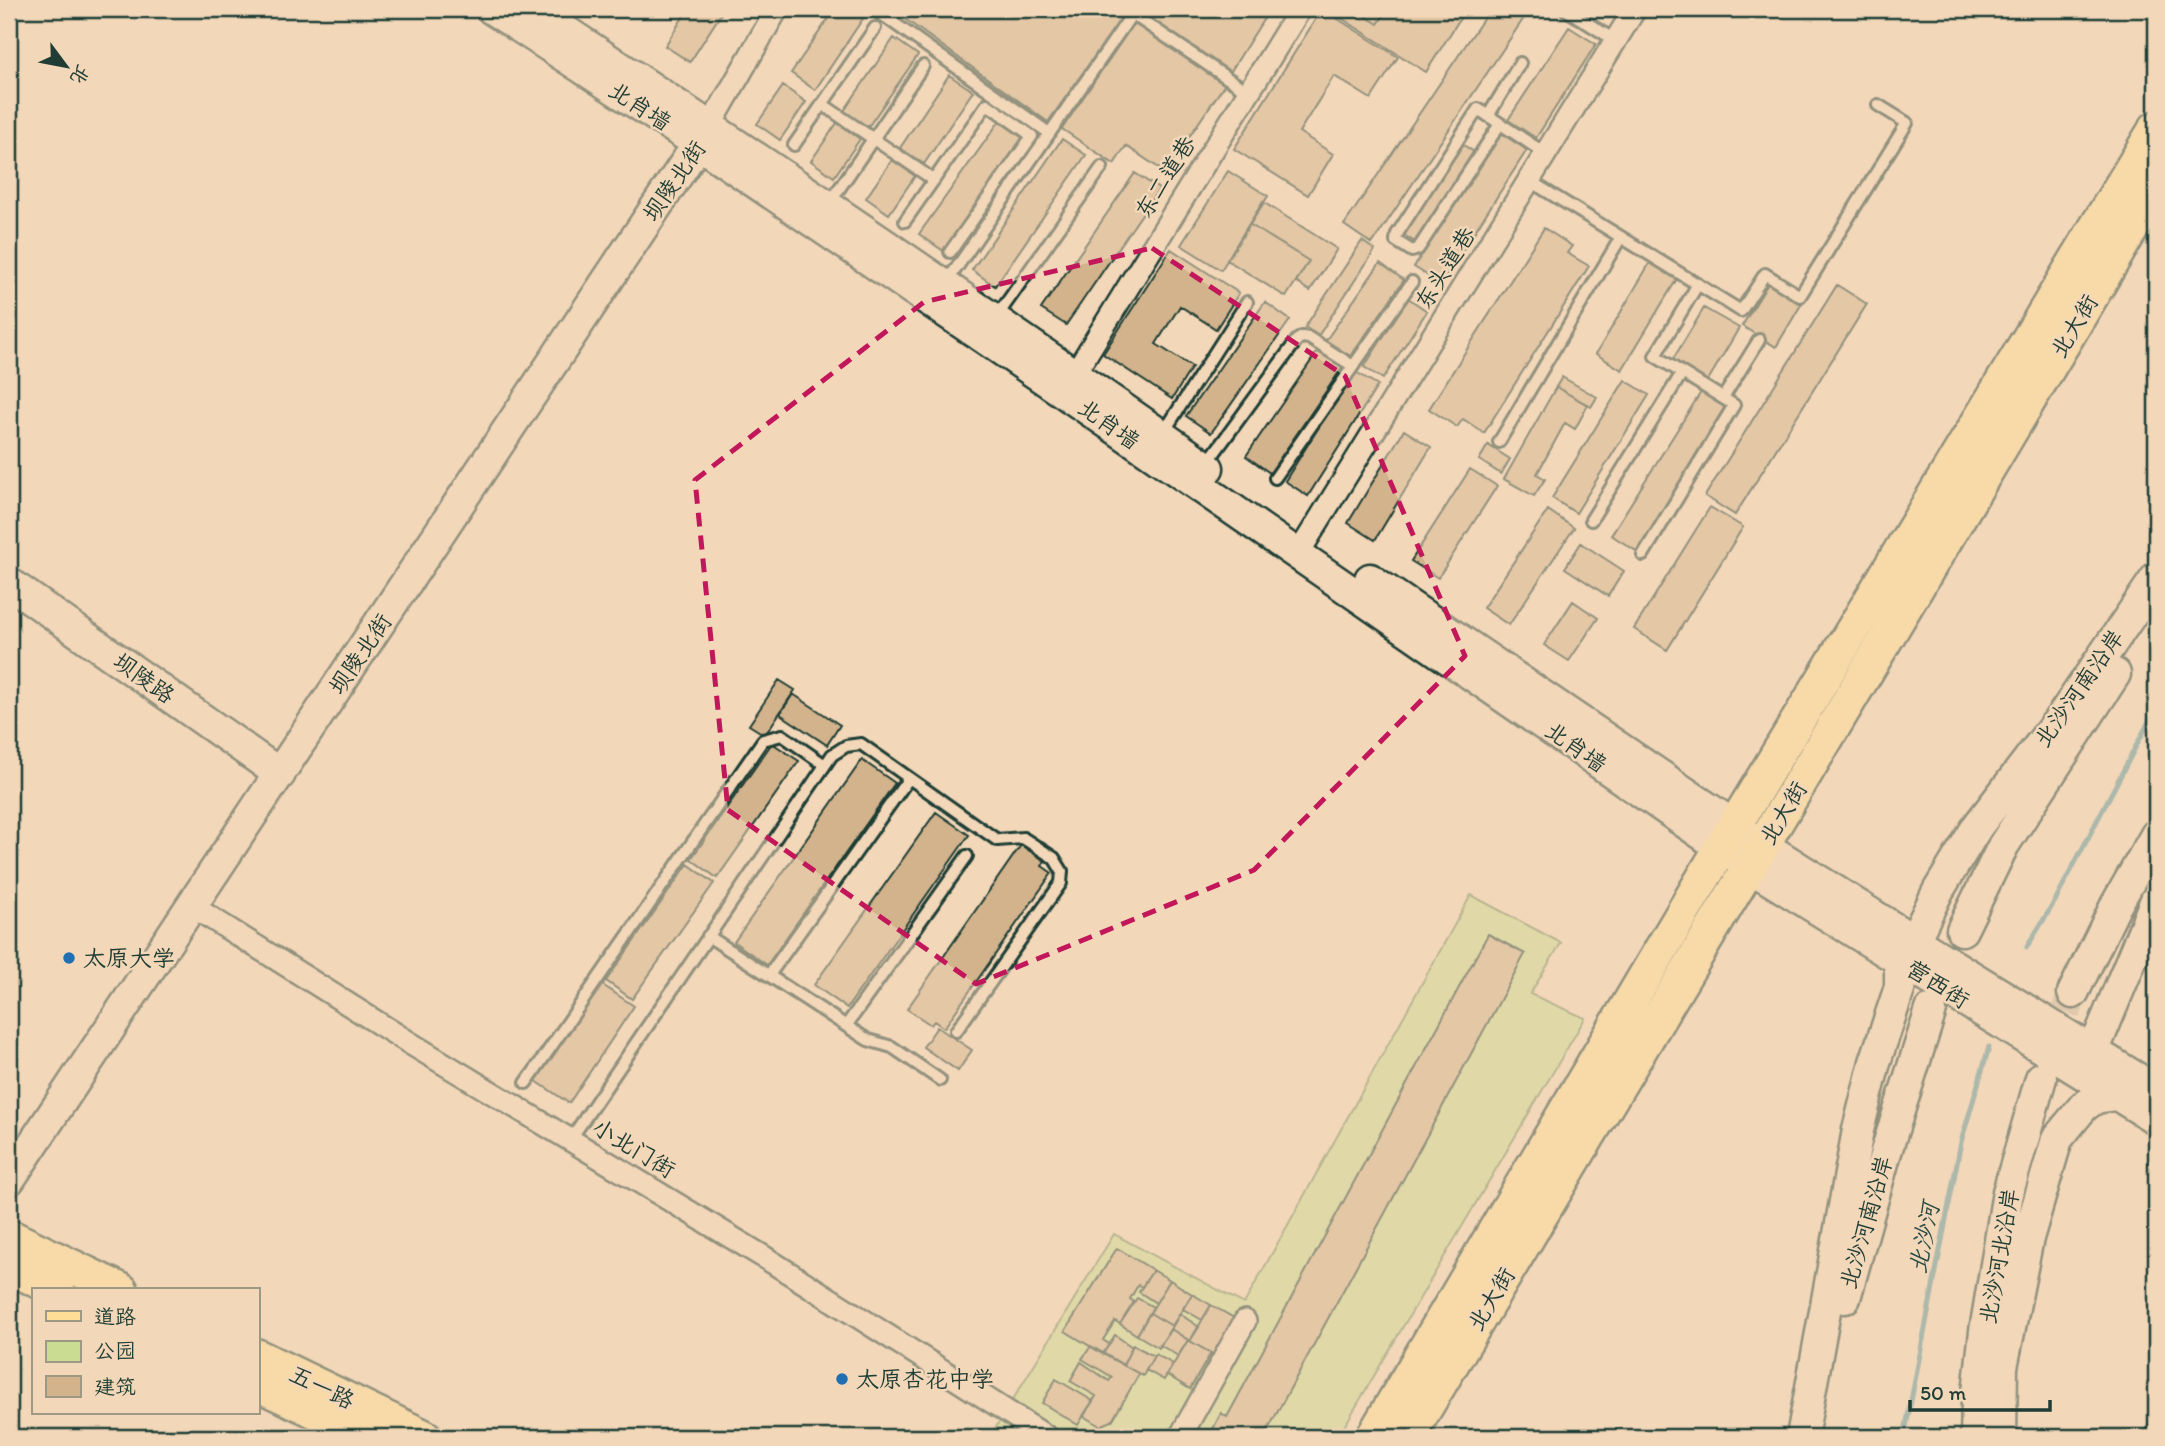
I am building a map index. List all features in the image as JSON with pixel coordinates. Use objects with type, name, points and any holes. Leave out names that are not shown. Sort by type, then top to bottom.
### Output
[{"type":"main road","points":[[1373,1437],[1728,837],[2156,128]]},
{"type":"main road","name":"北大街","points":[[1408,1437],[1758,857],[2156,188]]},
{"type":"main road","points":[[9,1236],[117,1288]]},
{"type":"main road","points":[[9,1267],[54,1288]]},
{"type":"main road","name":"五一路","points":[[259,1357],[425,1437]]},
{"type":"main road","name":"五一路","points":[[259,1385],[371,1437]]},
{"type":"street","name":"北肖墙","points":[[492,9],[705,135],[1728,837]]},
{"type":"street","points":[[532,9],[705,135],[828,205],[1071,370],[1205,465],[1303,546]]},
{"type":"street","points":[[705,135],[777,9]]},
{"type":"street","name":"东二道巷","points":[[1071,370],[1244,89],[1289,9]]},
{"type":"street","name":"东二道巷","points":[[1244,89],[1300,9]]},
{"type":"street","name":"东头道巷","points":[[1303,546],[1635,9]]},
{"type":"street","name":"坝陵北街","points":[[9,1180],[705,135]]},
{"type":"street","name":"北沙河南沿岸","points":[[1907,951],[1938,891],[1977,827],[2062,716],[2156,578]]},
{"type":"street","name":"坝陵路","points":[[9,583],[280,774]]},
{"type":"street","name":"北沙河南沿岸","points":[[1962,930],[2003,846],[2156,612]]},
{"type":"street","points":[[2073,993],[2116,905],[2156,835]]},
{"type":"street","name":"营西街","points":[[1728,837],[1907,951],[1949,992],[2043,1036],[2093,1052],[2156,1090]]},
{"type":"street","points":[[2093,1052],[2156,900]]},
{"type":"street","name":"小北门街","points":[[192,906],[764,1257],[1047,1437]]},
{"type":"street","points":[[1802,1437],[1858,1130],[1875,1062],[1900,987],[1907,951]]},
{"type":"street","name":"北沙河南沿岸","points":[[1819,1437],[1837,1328],[1886,1152],[1949,992]]},
{"type":"street","name":"营西街","points":[[2043,1036],[2115,1095],[2156,1119]]},
{"type":"street","name":"北沙河北沿岸","points":[[1976,1437],[1985,1331],[2008,1192],[2041,1078]]},
{"type":"street","points":[[2001,1437],[2002,1367],[2028,1238],[2057,1139],[2084,1106],[2096,1098],[2115,1095]]},
{"type":"street","points":[[1180,1437],[1245,1321]]},
{"type":"lane","points":[[874,9],[1049,133]]},
{"type":"lane","points":[[1565,9],[1616,41]]},
{"type":"lane","points":[[945,285],[1128,11],[1244,89]]},
{"type":"lane","points":[[794,145],[875,29]]},
{"type":"lane","points":[[1488,116],[1520,63]]},
{"type":"lane","points":[[828,205],[923,66]]},
{"type":"lane","points":[[822,104],[934,180]]},
{"type":"lane","points":[[905,221],[987,104],[1032,136],[950,252]]},
{"type":"lane","points":[[1530,181],[1741,311],[1765,274],[1800,296],[1907,123],[1878,104]]},
{"type":"lane","points":[[1500,124],[1418,249],[1412,251],[1396,241],[1397,233],[1478,109],[1546,154]]},
{"type":"lane","points":[[995,319],[1102,167]]},
{"type":"lane","points":[[1499,442],[1622,237]]},
{"type":"lane","points":[[1275,478],[1412,282]]},
{"type":"lane","points":[[1643,555],[1734,405],[1655,356],[1698,284]]},
{"type":"lane","points":[[1162,435],[1247,302]]},
{"type":"lane","points":[[1205,465],[1297,340],[1302,337],[1309,338],[1353,366]]},
{"type":"lane","points":[[1723,398],[1759,340]]},
{"type":"lane","points":[[1591,520],[1682,373]]},
{"type":"lane","points":[[526,1083],[763,740],[782,735],[825,765]]},
{"type":"lane","points":[[570,1140],[832,755],[846,746],[861,744],[997,840],[1023,838],[1054,858],[1062,871],[1060,883],[956,1031]]},
{"type":"lane","points":[[769,975],[909,778]]},
{"type":"lane","points":[[846,1026],[967,856]]},
{"type":"lane","points":[[708,936],[868,1040],[892,1047],[940,1080]]},
{"type":"highlighted area","points":[[1152,248],[1345,376],[1465,656],[1254,870],[976,984],[728,810],[695,480],[924,302]]},
{"type":"green space","points":[[1471,895],[1561,943],[1530,994],[1585,1018],[1338,1437],[990,1437],[1114,1234],[1244,1304]]},
{"type":"building","points":[[688,9],[724,9],[690,62],[665,46]]},
{"type":"building","points":[[835,9],[852,9],[864,17],[815,90],[791,73]]},
{"type":"building","points":[[891,9],[1116,9],[1124,15],[1048,122]]},
{"type":"building","points":[[1133,9],[1270,9],[1229,74]]},
{"type":"building","points":[[1322,9],[1398,57],[1371,99],[1334,76],[1299,132],[1333,154],[1308,195],[1234,149]]},
{"type":"building","points":[[1327,9],[1466,9],[1426,72]]},
{"type":"building","points":[[1354,9],[1388,9],[1378,24]]},
{"type":"building","points":[[1490,9],[1517,9],[1526,15],[1372,244],[1344,225]]},
{"type":"building","points":[[1134,22],[1225,84],[1165,172],[1126,146],[1114,164],[1062,129]]},
{"type":"building","points":[[1569,27],[1596,44],[1536,138],[1508,120]]},
{"type":"building","points":[[894,38],[918,55],[868,127],[844,111]]},
{"type":"building","points":[[949,75],[973,91],[924,164],[900,148]]},
{"type":"building","points":[[783,86],[806,102],[780,140],[757,124]]},
{"type":"building","points":[[1001,119],[1026,137],[945,252],[919,234]]},
{"type":"building","points":[[837,123],[860,139],[834,177],[811,161]]},
{"type":"building","points":[[1499,132],[1527,150],[1441,284],[1414,267]]},
{"type":"building","points":[[1062,139],[1086,155],[995,286],[972,270]]},
{"type":"building","points":[[1462,144],[1474,152],[1416,243],[1404,235]]},
{"type":"building","points":[[892,160],[915,176],[889,214],[866,198]]},
{"type":"building","points":[[1228,171],[1268,196],[1221,270],[1181,245]]},
{"type":"building","points":[[1135,173],[1159,189],[1066,325],[1041,309]]},
{"type":"building","points":[[1263,202],[1337,249],[1310,291],[1296,282],[1309,261],[1249,224]]},
{"type":"building","points":[[1249,224],[1309,261],[1286,297],[1227,260]]},
{"type":"building","points":[[1544,228],[1572,246],[1567,253],[1589,266],[1484,433],[1463,419],[1457,427],[1429,409]]},
{"type":"building","points":[[1362,241],[1375,250],[1318,336],[1305,327]]},
{"type":"building","points":[[1171,249],[1239,293],[1216,329],[1180,306],[1156,344],[1192,367],[1172,399],[1103,354]]},
{"type":"building","points":[[1651,261],[1678,277],[1622,370],[1596,354]]},
{"type":"building","points":[[1380,263],[1404,280],[1348,360],[1324,343]]},
{"type":"building","points":[[1769,282],[1802,303],[1776,347],[1742,326]]},
{"type":"building","points":[[1837,285],[1867,304],[1735,515],[1705,496]]},
{"type":"building","points":[[1408,298],[1427,311],[1383,379],[1364,367]]},
{"type":"building","points":[[1265,302],[1290,320],[1211,433],[1186,416]]},
{"type":"building","points":[[1704,308],[1739,328],[1707,382],[1672,361]]},
{"type":"building","points":[[1320,348],[1344,365],[1270,473],[1246,456]]},
{"type":"building","points":[[1354,371],[1378,385],[1308,496],[1285,481]]},
{"type":"building","points":[[1562,377],[1597,397],[1591,407],[1556,387]]},
{"type":"building","points":[[1625,380],[1649,395],[1576,513],[1552,498]]},
{"type":"building","points":[[1556,387],[1588,405],[1575,429],[1565,423],[1537,474],[1545,479],[1534,496],[1504,479]]},
{"type":"building","points":[[1701,392],[1728,408],[1638,552],[1611,535]]},
{"type":"building","points":[[1404,430],[1431,447],[1375,540],[1348,523]]},
{"type":"building","points":[[1488,445],[1510,459],[1501,474],[1479,460]]},
{"type":"building","points":[[1470,469],[1497,486],[1438,578],[1411,561]]},
{"type":"building","points":[[1710,507],[1743,527],[1667,650],[1634,629]]},
{"type":"building","points":[[1548,510],[1574,528],[1509,625],[1483,608]]},
{"type":"building","points":[[1581,543],[1624,571],[1608,596],[1565,568]]},
{"type":"building","points":[[1573,601],[1598,618],[1569,661],[1544,645]]},
{"type":"building","points":[[779,680],[795,690],[765,735],[749,725]]},
{"type":"building","points":[[793,694],[840,725],[827,745],[780,714]]},
{"type":"building","points":[[772,743],[799,761],[717,878],[691,859]]},
{"type":"building","points":[[862,760],[895,783],[767,965],[734,942]]},
{"type":"building","points":[[936,812],[969,835],[847,1008],[814,985]]},
{"type":"building","points":[[1021,845],[1045,861],[1042,866],[1052,873],[944,1028],[934,1021],[931,1025],[907,1009]]},
{"type":"building","points":[[688,864],[714,883],[632,999],[606,981]]},
{"type":"building","points":[[1488,934],[1525,954],[1264,1437],[1209,1437],[1221,1413],[1227,1417]]},
{"type":"building","points":[[601,984],[634,1006],[569,1103],[536,1081]]},
{"type":"building","points":[[937,1027],[972,1050],[958,1071],[923,1047]]},
{"type":"building","points":[[1117,1248],[1153,1270],[1142,1287],[1138,1285],[1130,1299],[1134,1302],[1120,1324],[1115,1321],[1103,1340],[1109,1344],[1103,1354],[1065,1331]]},
{"type":"building","points":[[1153,1270],[1170,1280],[1156,1303],[1139,1292]]},
{"type":"building","points":[[1170,1280],[1192,1294],[1172,1326],[1150,1313]]},
{"type":"building","points":[[1192,1294],[1211,1305],[1202,1320],[1183,1309]]},
{"type":"building","points":[[1137,1298],[1153,1307],[1137,1335],[1120,1324]]},
{"type":"building","points":[[1211,1305],[1234,1318],[1214,1355],[1190,1341]]},
{"type":"building","points":[[1150,1313],[1172,1326],[1159,1348],[1137,1335]]},
{"type":"building","points":[[1180,1314],[1199,1327],[1190,1341],[1171,1329]]},
{"type":"building","points":[[1171,1329],[1188,1340],[1178,1356],[1160,1345]]},
{"type":"building","points":[[1115,1335],[1132,1347],[1123,1365],[1103,1354]]},
{"type":"building","points":[[1188,1340],[1211,1353],[1190,1389],[1167,1375]]},
{"type":"building","points":[[1133,1345],[1154,1356],[1143,1376],[1123,1365]]},
{"type":"building","points":[[1091,1346],[1139,1374],[1112,1421],[1100,1426],[1083,1416],[1096,1396],[1070,1381],[1081,1362],[1109,1381],[1112,1377],[1082,1359]]},
{"type":"building","points":[[1155,1354],[1173,1364],[1164,1380],[1146,1370]]},
{"type":"building","points":[[1056,1379],[1093,1401],[1078,1425],[1042,1403]]},
{"type":"building","points":[[2150,1423],[2156,1426],[2156,1437],[2141,1437]]},
{"type":"waterway","name":"北沙河","points":[[2027,947],[2055,901],[2156,708]]},
{"type":"waterway","name":"北沙河","points":[[1904,1437],[1961,1142],[1989,1047]]},
{"type":"tunnel","points":[[2050,1055],[2073,993]]},
{"type":"place","name":"太原大学","points":[[69,958]]},
{"type":"place","name":"太原杏花中学","points":[[842,1379]]}]
